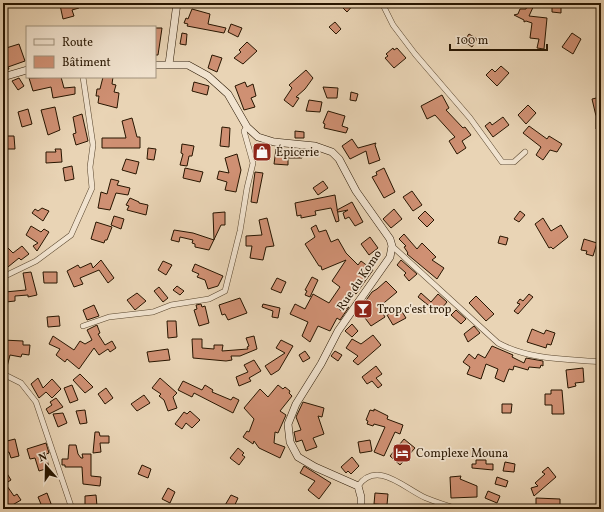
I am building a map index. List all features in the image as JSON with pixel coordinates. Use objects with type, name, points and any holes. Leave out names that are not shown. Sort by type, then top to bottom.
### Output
[{"type":"street","points":[[169,64],[177,3]]},
{"type":"street","points":[[382,3],[393,25],[415,54],[441,82],[502,162],[514,162],[525,152]]},
{"type":"street","name":"Rue du Komo","points":[[156,65],[169,64],[193,67],[216,81],[231,98],[247,128],[258,137],[266,140],[316,146],[327,149],[336,156],[344,167],[356,191],[389,236],[392,246],[390,257],[338,331],[322,364],[296,404],[288,424],[290,442],[298,457],[314,467],[358,486]]},
{"type":"street","points":[[3,77],[26,70]]},
{"type":"street","points":[[3,277],[20,271],[71,236],[92,188],[90,166],[93,144],[83,78]]},
{"type":"street","points":[[83,326],[109,317],[153,312],[171,305],[209,299],[225,291],[240,231],[253,163],[244,131],[247,128]]},
{"type":"street","points":[[392,246],[498,343],[508,348],[551,358],[601,362]]},
{"type":"street","points":[[3,374],[21,383],[36,402],[72,509]]},
{"type":"street","points":[[361,509],[361,497],[358,486],[370,476],[382,476],[398,481],[426,498],[458,509]]},
{"type":"building","points":[[67,3],[70,5],[78,3],[79,8],[72,10],[74,16],[63,19],[60,5]]},
{"type":"building","points":[[338,3],[355,3],[347,12]]},
{"type":"building","points":[[528,3],[535,3],[529,16],[547,18],[544,49],[537,48],[539,39],[530,38],[532,23],[526,21],[524,22],[524,20],[514,15],[518,14],[520,9],[526,9]]},
{"type":"building","points":[[552,4],[561,5],[561,13],[552,12]]},
{"type":"building","points":[[192,9],[210,14],[208,24],[226,28],[224,33],[187,26],[188,24],[184,23],[186,18],[188,19]]},
{"type":"building","points":[[335,22],[341,29],[336,34],[329,27]]},
{"type":"building","points":[[231,24],[242,28],[238,37],[228,32]]},
{"type":"building","points":[[156,28],[162,28],[158,55],[156,55]]},
{"type":"building","points":[[182,33],[187,34],[186,45],[180,44]]},
{"type":"building","points":[[572,33],[581,39],[573,54],[562,47]]},
{"type":"building","points":[[469,34],[477,39],[472,47],[464,41]]},
{"type":"building","points":[[247,42],[257,51],[243,64],[234,58],[241,52],[239,50]]},
{"type":"building","points":[[19,44],[25,61],[8,67],[9,69],[3,71],[3,49]]},
{"type":"building","points":[[393,48],[394,50],[397,48],[406,58],[394,68],[385,58],[388,56],[386,54]]},
{"type":"building","points":[[212,55],[222,58],[217,72],[208,68]]},
{"type":"building","points":[[501,66],[509,73],[497,86],[486,75],[492,69],[495,72]]},
{"type":"building","points":[[306,70],[313,78],[305,89],[296,97],[299,98],[293,107],[284,100],[292,88],[289,85]]},
{"type":"building","points":[[19,78],[24,86],[18,90],[12,81]]},
{"type":"building","points":[[29,78],[61,78],[64,88],[75,87],[75,94],[53,98],[51,87],[33,91]]},
{"type":"building","points":[[103,78],[113,78],[112,84],[116,85],[114,92],[119,93],[117,108],[98,103],[99,96],[96,96],[97,89],[100,89]]},
{"type":"building","points":[[194,82],[209,86],[207,95],[192,91]]},
{"type":"building","points":[[245,82],[247,87],[253,84],[256,96],[251,98],[255,107],[244,110],[235,86]]},
{"type":"building","points":[[323,87],[338,88],[337,98],[327,98]]},
{"type":"building","points":[[351,92],[358,94],[356,101],[350,100]]},
{"type":"building","points":[[442,95],[449,108],[446,110],[463,128],[465,127],[471,135],[462,141],[466,148],[457,154],[449,141],[455,137],[435,115],[427,119],[421,106]]},
{"type":"building","points":[[601,97],[601,128],[596,129],[596,116],[592,99]]},
{"type":"building","points":[[309,100],[322,102],[320,112],[306,111]]},
{"type":"building","points":[[528,105],[536,113],[526,124],[518,115]]},
{"type":"building","points":[[55,107],[60,130],[48,135],[41,110]]},
{"type":"building","points":[[28,109],[32,124],[22,127],[18,112]]},
{"type":"building","points":[[328,111],[345,116],[342,126],[348,128],[346,133],[324,128],[325,124],[323,123]]},
{"type":"building","points":[[82,114],[88,141],[76,145],[73,134],[76,133],[73,117]]},
{"type":"building","points":[[503,117],[509,125],[493,137],[485,126],[490,122],[492,125]]},
{"type":"building","points":[[132,118],[137,137],[140,137],[140,148],[102,148],[102,138],[126,138],[122,121]]},
{"type":"building","points":[[529,126],[547,139],[549,136],[562,144],[557,152],[550,150],[543,160],[536,155],[541,147],[523,133]]},
{"type":"building","points":[[222,127],[230,128],[229,147],[220,146]]},
{"type":"building","points":[[295,131],[304,132],[304,138],[295,138]]},
{"type":"building","points":[[3,136],[14,136],[15,149],[3,149]]},
{"type":"building","points":[[352,139],[358,148],[376,143],[375,145],[380,160],[369,164],[366,151],[350,159],[342,146]]},
{"type":"building","points":[[182,144],[194,146],[192,156],[189,156],[187,166],[180,165],[183,154],[181,153]]},
{"type":"building","points":[[266,146],[270,151],[260,159],[255,153],[260,150],[259,148]]},
{"type":"building","points":[[148,148],[156,149],[154,160],[147,159]]},
{"type":"building","points":[[55,149],[61,149],[62,162],[46,163],[46,152],[56,152]]},
{"type":"building","points":[[276,149],[302,150],[302,158],[288,158],[288,165],[274,164]]},
{"type":"building","points":[[237,154],[241,170],[236,192],[225,190],[227,182],[217,179],[219,171],[229,173],[225,158]]},
{"type":"building","points":[[126,159],[139,162],[136,174],[122,170]]},
{"type":"building","points":[[72,166],[74,179],[65,181],[63,168]]},
{"type":"building","points":[[185,168],[203,172],[200,182],[183,178]]},
{"type":"building","points":[[384,168],[395,192],[384,198],[372,177],[377,175],[376,172]]},
{"type":"building","points":[[255,172],[263,173],[257,203],[251,202]]},
{"type":"building","points":[[111,179],[119,181],[117,185],[130,188],[128,195],[116,193],[110,210],[98,208],[101,192],[107,194]]},
{"type":"building","points":[[323,181],[328,188],[318,195],[313,188]]},
{"type":"building","points":[[412,191],[422,205],[413,211],[403,197]]},
{"type":"building","points":[[335,195],[339,221],[336,222],[331,208],[315,211],[316,215],[301,218],[301,215],[297,216],[295,203]]},
{"type":"building","points":[[130,198],[139,203],[148,205],[146,215],[127,210],[129,206],[126,205]]},
{"type":"building","points":[[352,202],[363,222],[355,226],[349,217],[345,219],[343,213],[348,210],[338,212],[337,210]]},
{"type":"building","points":[[42,208],[49,211],[43,221],[32,213],[35,209],[38,211]]},
{"type":"building","points":[[394,209],[402,219],[391,228],[383,219]]},
{"type":"building","points":[[425,211],[434,220],[427,227],[418,218]]},
{"type":"building","points":[[520,211],[525,215],[519,222],[514,219]]},
{"type":"building","points":[[225,212],[225,225],[221,225],[214,240],[213,213]]},
{"type":"building","points":[[114,216],[124,219],[121,229],[111,225]]},
{"type":"building","points":[[267,218],[274,246],[266,247],[263,260],[250,258],[252,246],[246,246],[246,236],[262,235],[259,220]]},
{"type":"building","points":[[543,218],[551,231],[561,225],[568,237],[553,249],[551,247],[549,248],[535,224]]},
{"type":"building","points":[[96,222],[112,227],[107,240],[105,240],[104,243],[91,239]]},
{"type":"building","points":[[316,225],[319,232],[326,230],[331,242],[338,239],[346,253],[358,265],[361,261],[373,270],[356,294],[352,291],[339,309],[342,311],[349,307],[340,320],[337,318],[330,331],[318,326],[310,342],[302,336],[308,322],[290,314],[295,304],[305,309],[313,294],[329,303],[340,287],[332,281],[346,260],[322,270],[321,266],[319,266],[305,244],[315,237],[311,228]]},
{"type":"building","points":[[31,226],[41,232],[44,229],[49,232],[37,251],[33,246],[38,243],[26,235]]},
{"type":"building","points":[[174,230],[193,233],[214,240],[209,250],[195,247],[195,244],[192,243],[193,240],[180,237],[179,242],[171,240]]},
{"type":"building","points":[[404,234],[417,249],[422,243],[436,257],[432,260],[444,268],[437,279],[407,254],[408,253],[404,247],[406,246],[399,239]]},
{"type":"building","points":[[500,236],[508,238],[506,245],[498,243]]},
{"type":"building","points":[[370,237],[378,248],[369,255],[361,244]]},
{"type":"building","points":[[584,239],[597,243],[593,256],[586,254],[587,251],[581,250]]},
{"type":"building","points":[[3,243],[13,253],[22,246],[29,254],[21,260],[19,258],[3,271]]},
{"type":"building","points":[[101,260],[114,278],[108,283],[99,270],[80,278],[83,284],[74,287],[67,271],[78,265],[80,268],[91,263],[93,268]]},
{"type":"building","points":[[401,260],[417,274],[409,281],[404,275],[406,273],[397,265]]},
{"type":"building","points":[[163,261],[172,265],[166,275],[158,270]]},
{"type":"building","points":[[195,264],[223,276],[218,286],[208,289],[205,280],[197,277],[199,274],[192,271]]},
{"type":"building","points":[[31,272],[37,295],[28,297],[28,295],[15,296],[15,301],[6,302],[5,292],[26,290],[23,273]]},
{"type":"building","points":[[43,272],[57,272],[57,283],[44,283]]},
{"type":"building","points":[[312,277],[318,280],[310,297],[305,295],[307,291],[305,290]]},
{"type":"building","points":[[277,278],[286,282],[281,293],[271,289]]},
{"type":"building","points":[[386,281],[397,292],[379,307],[385,317],[371,326],[359,310],[372,292]]},
{"type":"building","points":[[177,286],[184,291],[180,295],[173,290]]},
{"type":"building","points":[[159,287],[168,298],[163,302],[154,291]]},
{"type":"building","points":[[137,293],[146,301],[135,310],[127,300]]},
{"type":"building","points":[[421,293],[431,302],[438,294],[447,302],[438,313],[418,297]]},
{"type":"building","points":[[529,294],[533,297],[518,314],[514,311],[520,304],[517,303],[520,299],[523,301]]},
{"type":"building","points":[[476,296],[494,314],[486,321],[469,303]]},
{"type":"building","points":[[240,298],[247,313],[228,320],[225,314],[222,315],[219,305]]},
{"type":"building","points":[[201,304],[202,307],[205,306],[209,323],[199,326],[194,310],[197,309],[196,305]]},
{"type":"building","points":[[263,304],[280,308],[278,318],[272,317],[273,311],[262,307]]},
{"type":"building","points":[[94,305],[99,316],[87,320],[83,310]]},
{"type":"building","points":[[399,307],[406,318],[393,325],[387,315]]},
{"type":"building","points":[[456,310],[466,319],[461,324],[451,315]]},
{"type":"building","points":[[59,316],[60,326],[48,327],[47,317]]},
{"type":"building","points":[[167,321],[176,321],[177,337],[168,338]]},
{"type":"building","points":[[352,324],[358,331],[352,337],[345,331]]},
{"type":"building","points":[[97,325],[100,333],[98,334],[105,345],[112,341],[116,348],[110,352],[108,349],[99,355],[94,348],[79,369],[67,359],[65,362],[56,355],[60,349],[49,344],[53,336],[74,350],[80,341],[85,344],[92,340],[87,330]]},
{"type":"building","points":[[474,326],[480,333],[468,342],[464,334]]},
{"type":"building","points":[[532,329],[544,334],[546,330],[555,333],[551,345],[547,344],[546,348],[527,342]]},
{"type":"building","points":[[373,335],[381,345],[358,365],[353,361],[358,356],[346,348],[352,339],[361,344]]},
{"type":"building","points":[[254,336],[257,349],[240,356],[231,356],[232,360],[226,361],[193,358],[192,339],[202,339],[202,348],[214,349],[214,345],[223,345],[222,351],[248,349],[247,347],[249,346],[246,338]]},
{"type":"building","points":[[3,340],[23,341],[23,345],[30,345],[29,355],[22,354],[21,357],[10,355],[6,371],[3,370]]},
{"type":"building","points":[[281,340],[293,346],[279,370],[271,375],[265,366],[285,353],[276,348]]},
{"type":"building","points":[[492,346],[513,355],[512,357],[524,363],[526,358],[543,361],[543,366],[541,365],[540,368],[529,367],[528,370],[514,366],[513,370],[509,369],[504,382],[495,378],[498,369],[486,364],[481,379],[467,374],[470,367],[463,362],[469,354],[475,359],[478,354],[485,358]]},
{"type":"building","points":[[168,349],[170,360],[149,362],[147,352]]},
{"type":"building","points":[[305,351],[310,358],[303,362],[299,355]]},
{"type":"building","points":[[335,351],[342,355],[338,361],[331,356]]},
{"type":"building","points":[[254,360],[261,371],[249,378],[251,381],[239,386],[236,377],[248,372],[244,365]]},
{"type":"building","points":[[376,366],[382,374],[376,378],[382,385],[378,388],[372,381],[367,384],[362,377]]},
{"type":"building","points":[[583,368],[584,382],[575,383],[576,386],[568,388],[566,370]]},
{"type":"building","points":[[80,374],[93,387],[85,393],[73,380]]},
{"type":"building","points":[[38,378],[43,388],[52,379],[61,389],[52,398],[46,392],[39,398],[31,384]]},
{"type":"building","points":[[160,378],[177,393],[173,397],[177,408],[168,411],[164,400],[159,396],[161,394],[152,388]]},
{"type":"building","points":[[183,381],[202,390],[205,385],[213,390],[212,392],[231,400],[233,397],[239,400],[233,413],[194,393],[192,397],[178,390]]},
{"type":"building","points":[[72,385],[78,400],[70,403],[64,388]]},
{"type":"building","points":[[278,385],[283,389],[285,387],[290,391],[289,393],[292,396],[280,411],[286,415],[278,433],[275,432],[274,443],[285,447],[280,458],[259,448],[254,441],[253,444],[243,437],[247,431],[249,432],[254,419],[244,408],[260,389],[268,397]]},
{"type":"building","points":[[106,388],[113,398],[105,404],[98,394]]},
{"type":"building","points":[[551,390],[562,390],[564,414],[552,414],[552,405],[545,405],[545,394],[551,394]]},
{"type":"building","points":[[144,395],[150,403],[137,411],[131,404]]},
{"type":"building","points":[[56,398],[63,407],[49,414],[46,409],[52,405],[50,402]]},
{"type":"building","points":[[303,402],[324,408],[322,417],[318,416],[324,434],[313,438],[317,447],[306,451],[302,440],[296,442],[294,432],[301,430],[296,417]]},
{"type":"building","points":[[502,404],[512,404],[511,413],[502,413]]},
{"type":"building","points":[[374,409],[388,416],[387,419],[403,425],[400,434],[395,432],[384,456],[374,452],[385,427],[367,424],[368,421],[366,420],[370,410],[374,411]]},
{"type":"building","points":[[85,410],[87,423],[80,424],[76,411]]},
{"type":"building","points":[[190,411],[200,420],[192,428],[186,423],[182,429],[175,424],[184,412],[187,414]]},
{"type":"building","points":[[63,413],[67,423],[58,427],[53,414]]},
{"type":"building","points":[[95,432],[99,432],[100,436],[109,436],[109,443],[100,443],[101,452],[93,453]]},
{"type":"building","points":[[15,439],[19,456],[11,458],[9,452],[3,453],[3,442]]},
{"type":"building","points":[[404,439],[415,448],[400,465],[390,456]]},
{"type":"building","points":[[370,440],[372,451],[360,453],[358,442]]},
{"type":"building","points":[[46,443],[49,453],[46,454],[49,468],[39,471],[35,458],[30,459],[27,449]]},
{"type":"building","points":[[69,445],[76,445],[78,454],[81,458],[83,458],[82,454],[91,454],[91,476],[101,477],[100,486],[83,484],[82,467],[65,467],[65,465],[62,465],[62,459],[68,459]]},
{"type":"building","points":[[238,448],[244,453],[242,455],[245,457],[239,465],[230,458]]},
{"type":"building","points":[[352,457],[359,466],[351,474],[348,471],[346,473],[341,467]]},
{"type":"building","points":[[476,460],[486,460],[486,464],[493,464],[493,470],[472,468],[472,464],[476,464]]},
{"type":"building","points":[[505,462],[515,464],[514,472],[503,471]]},
{"type":"building","points":[[142,465],[151,469],[148,478],[138,474]]},
{"type":"building","points":[[304,466],[331,483],[319,499],[308,490],[315,481],[300,473]]},
{"type":"building","points":[[3,467],[11,480],[3,485]]},
{"type":"building","points":[[548,467],[556,477],[534,496],[531,488],[538,486],[535,483],[545,474],[542,472]]},
{"type":"building","points":[[461,476],[460,479],[477,486],[477,497],[451,498],[450,477]]},
{"type":"building","points":[[497,477],[508,481],[506,487],[495,484]]},
{"type":"building","points":[[7,486],[14,496],[17,494],[21,500],[9,507],[3,495],[3,488]]},
{"type":"building","points":[[168,488],[175,492],[170,503],[162,499]]},
{"type":"building","points":[[488,491],[500,496],[497,503],[485,498]]},
{"type":"building","points":[[47,493],[53,509],[43,509],[38,497]]},
{"type":"building","points":[[375,493],[388,494],[387,505],[374,504]]},
{"type":"building","points":[[96,495],[97,506],[85,507],[85,496]]},
{"type":"building","points":[[231,495],[238,498],[233,509],[228,509],[224,507]]},
{"type":"building","points":[[536,498],[560,499],[560,508],[536,509]]},
{"type":"place","name":"Épicerie","points":[[262,152]]},
{"type":"place","name":"Trop c'est trop","points":[[363,309]]},
{"type":"place","name":"Complexe Mouna","points":[[402,453]]}]
